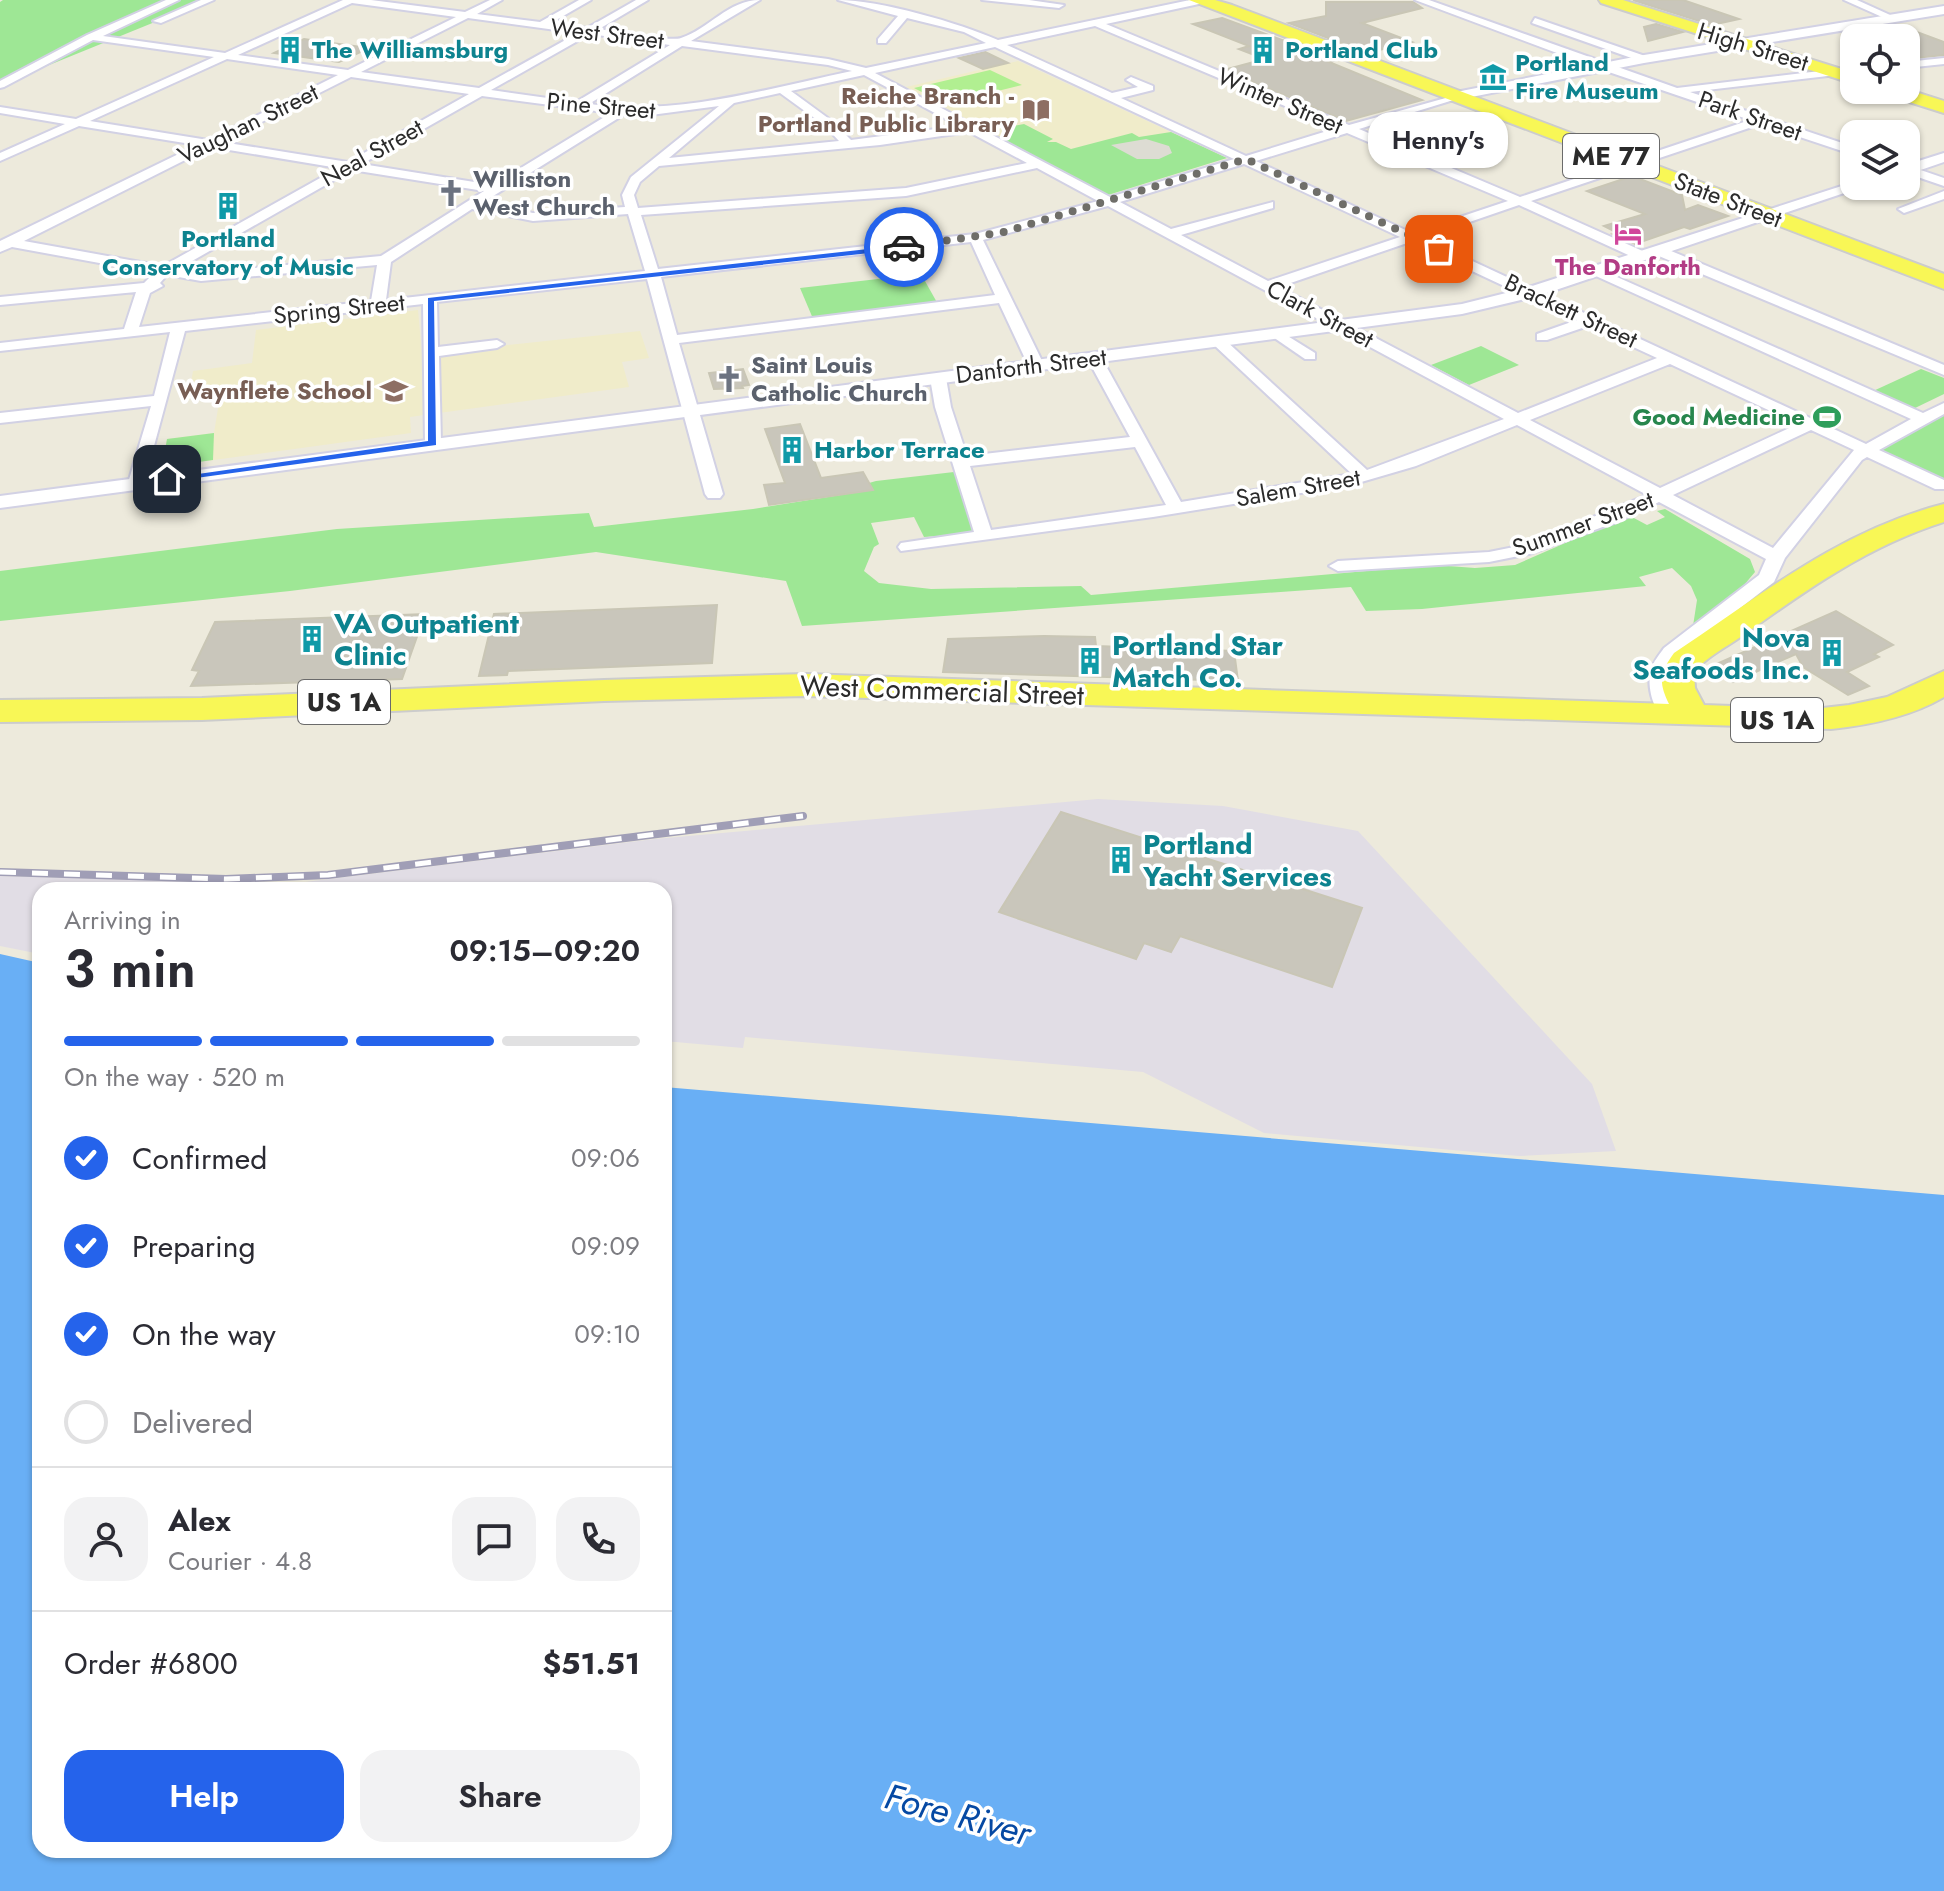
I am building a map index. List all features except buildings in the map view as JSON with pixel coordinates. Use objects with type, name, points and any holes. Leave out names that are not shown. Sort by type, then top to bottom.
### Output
[{"type":"main road","name":"State Street","points":[[1198,0],[1226,8],[1944,282]]},
{"type":"main road","name":"High Street","points":[[1607,0],[1840,75]]},
{"type":"main road","points":[[1920,99],[1944,107]]},
{"type":"main road","points":[[1681,716],[1677,672],[1686,660],[1820,565],[1893,530],[1942,499]]},
{"type":"main road","name":"West Commercial Street","points":[[0,711],[188,709],[688,686],[806,685],[1814,720],[1884,710],[1931,692],[1944,681]]},
{"type":"street","points":[[0,85],[91,37],[174,0]]},
{"type":"street","points":[[36,68],[62,61],[209,0]]},
{"type":"street","points":[[0,157],[350,0]]},
{"type":"street","name":"West Street","points":[[350,0],[861,66]]},
{"type":"street","name":"Vaughan Street","points":[[3,244],[497,0]]},
{"type":"street","points":[[541,25],[586,0]]},
{"type":"street","name":"Neal Street","points":[[145,287],[162,272],[643,0]]},
{"type":"street","points":[[578,106],[755,0]]},
{"type":"street","name":"Brackett Street","points":[[843,0],[905,14],[982,13],[996,44],[1865,449],[1942,499]]},
{"type":"street","points":[[883,9],[894,0]]},
{"type":"street","name":"Pine Street","points":[[91,37],[578,106],[622,111],[669,111],[782,89],[861,66],[996,44],[1198,0]]},
{"type":"street","name":"Park Street","points":[[1420,0],[1601,66],[1840,146]]},
{"type":"street","points":[[1849,0],[1894,19]]},
{"type":"street","points":[[982,13],[1059,5]]},
{"type":"street","name":"Spring Street","points":[[0,347],[975,238],[1025,227],[1456,96],[1601,66],[1746,45],[1944,10]]},
{"type":"street","points":[[871,33],[884,38],[905,14]]},
{"type":"street","points":[[1535,21],[1644,59]]},
{"type":"street","name":"Winter Street","points":[[1094,22],[1520,201],[1944,370]]},
{"type":"street","points":[[1920,64],[1944,61]]},
{"type":"street","name":"Clark Street","points":[[861,66],[1038,164],[1776,557]]},
{"type":"street","points":[[1673,91],[1840,72]]},
{"type":"street","points":[[1111,97],[1149,88],[1131,80]]},
{"type":"street","points":[[782,89],[828,123],[848,144]]},
{"type":"street","points":[[714,494],[628,190],[655,163],[734,99]]},
{"type":"street","points":[[0,110],[495,189]]},
{"type":"street","points":[[0,301],[384,260],[622,111]]},
{"type":"street","points":[[1267,286],[1761,120]]},
{"type":"street","points":[[655,163],[971,128]]},
{"type":"street","points":[[1920,165],[1944,157]]},
{"type":"street","points":[[471,205],[533,217],[906,192],[1038,164]]},
{"type":"street","points":[[1920,174],[1944,182]]},
{"type":"street","name":"Danforth Street","points":[[0,502],[1462,309],[1532,292],[1840,191]]},
{"type":"street","points":[[1904,209],[1944,195]]},
{"type":"street","points":[[1170,234],[1269,205]]},
{"type":"street","points":[[975,238],[1036,365]]},
{"type":"street","points":[[3,244],[162,272],[201,277],[242,275]]},
{"type":"street","points":[[378,305],[384,260]]},
{"type":"street","points":[[1594,272],[1924,419]]},
{"type":"street","points":[[130,332],[145,287]]},
{"type":"street","points":[[670,340],[1004,298]]},
{"type":"street","points":[[430,300],[433,443]]},
{"type":"street","points":[[1542,337],[1591,320]]},
{"type":"street","points":[[136,483],[179,327]]},
{"type":"street","points":[[1278,334],[1310,356]]},
{"type":"street","points":[[1219,342],[1364,476]]},
{"type":"street","points":[[432,352],[497,344]]},
{"type":"street","points":[[1095,358],[1176,508]]},
{"type":"street","name":"Salem Street","points":[[907,547],[1324,486],[1410,462],[1671,358]]},
{"type":"street","points":[[938,378],[943,407],[984,535]]},
{"type":"street","points":[[0,418],[159,400]]},
{"type":"street","points":[[1681,716],[1657,678],[1661,664],[1671,652],[1767,578],[1776,557],[1856,456],[1944,408]]},
{"type":"street","name":"Summer Street","points":[[1338,566],[1489,557],[1529,549],[1661,495],[1812,424]]},
{"type":"street","points":[[960,462],[1141,441]]},
{"type":"shaded area","points":[[1018,61],[1227,158],[1108,195],[906,87]]},
{"type":"shaded area","points":[[1146,139],[1169,146],[1172,153],[1159,159],[1137,159],[1111,145]]},
{"type":"shaded area","name":"Waynflete School","points":[[418,310],[422,354],[640,331],[649,358],[622,362],[629,387],[410,417],[411,433],[162,467],[167,439],[214,433],[220,396],[188,399],[193,371],[252,363],[256,330]]},
{"type":"shaded area","points":[[1098,799],[1223,806],[1358,831],[1592,1084],[1616,1151],[1519,1156],[1264,1133],[1143,1072],[745,1037],[743,1048],[672,1042],[672,882],[305,882],[655,839]]},
{"type":"shaded area","points":[[0,876],[217,882],[32,882],[32,952],[0,946]]},
{"type":"green space","points":[[209,0],[0,85],[0,2]]},
{"type":"green space","points":[[990,70],[1022,85],[945,104],[914,88]]},
{"type":"green space","points":[[1024,124],[1053,139],[1047,142],[1056,142],[1071,149],[1132,133],[1139,137],[1171,132],[1227,158],[1108,195],[999,137],[1013,126]]},
{"type":"green space","points":[[921,274],[939,306],[814,321],[800,288]]},
{"type":"green space","points":[[1481,346],[1519,365],[1469,385],[1431,365]]},
{"type":"green space","points":[[1921,369],[1944,378],[1944,394],[1913,409],[1871,392]]},
{"type":"green space","points":[[1944,409],[1944,487],[1865,449]]},
{"type":"green space","points":[[214,433],[213,460],[162,467],[167,439]]},
{"type":"green space","points":[[954,472],[976,533],[924,537],[914,517],[871,523],[879,544],[874,547],[864,571],[879,583],[931,589],[1081,586],[1091,595],[1435,565],[1475,568],[1515,565],[1632,517],[1647,525],[1665,517],[1657,511],[1665,509],[1750,559],[1755,572],[1744,585],[1693,626],[1697,600],[1691,586],[1672,568],[1639,577],[1646,586],[1422,609],[1366,611],[1351,587],[802,626],[786,581],[596,552],[290,591],[0,621],[0,571],[337,529],[589,513],[594,527],[753,509],[872,490],[869,483],[876,481]]},
{"type":"water","name":"Fore River","points":[[0,954],[32,961],[32,1858],[672,1858],[672,1088],[1944,1195],[1944,1891],[0,1891]]},
{"type":"railway","points":[[0,872],[226,879],[328,875],[803,816]]},
{"type":"way so far","points":[[904,247],[1004,232],[1246,159],[1439,249]]},
{"type":"place","name":"The Williamsburg","points":[[290,50]]},
{"type":"place","name":"Portland Club","points":[[1263,50]]},
{"type":"place","name":"Portland Fire Museum","points":[[1493,77]]},
{"type":"place","name":"Reiche Branch - Portland Public Library","points":[[1036,110]]},
{"type":"place","name":"Williston West Church","points":[[451,193]]},
{"type":"place","name":"Portland Conservatory of Music","points":[[228,206]]},
{"type":"place","name":"The Danforth","points":[[1628,234]]},
{"type":"place","name":"Henny's","points":[[1439,249]]},
{"type":"place","name":"Saint Louis Catholic Church","points":[[729,379]]},
{"type":"place","name":"Waynflete School","points":[[394,391]]},
{"type":"place","name":"Good Medicine","points":[[1827,417]]},
{"type":"place","name":"Harbor Terrace","points":[[792,450]]},
{"type":"place","name":"VA Outpatient Clinic","points":[[312,639]]},
{"type":"place","name":"Nova Seafoods Inc.","points":[[1832,653]]},
{"type":"place","name":"Portland Star Match Co.","points":[[1090,661]]},
{"type":"place","name":"Portland Yacht Services","points":[[1121,860]]},
{"type":"route","points":[[167,479],[433,443],[430,300],[904,247]]}]
